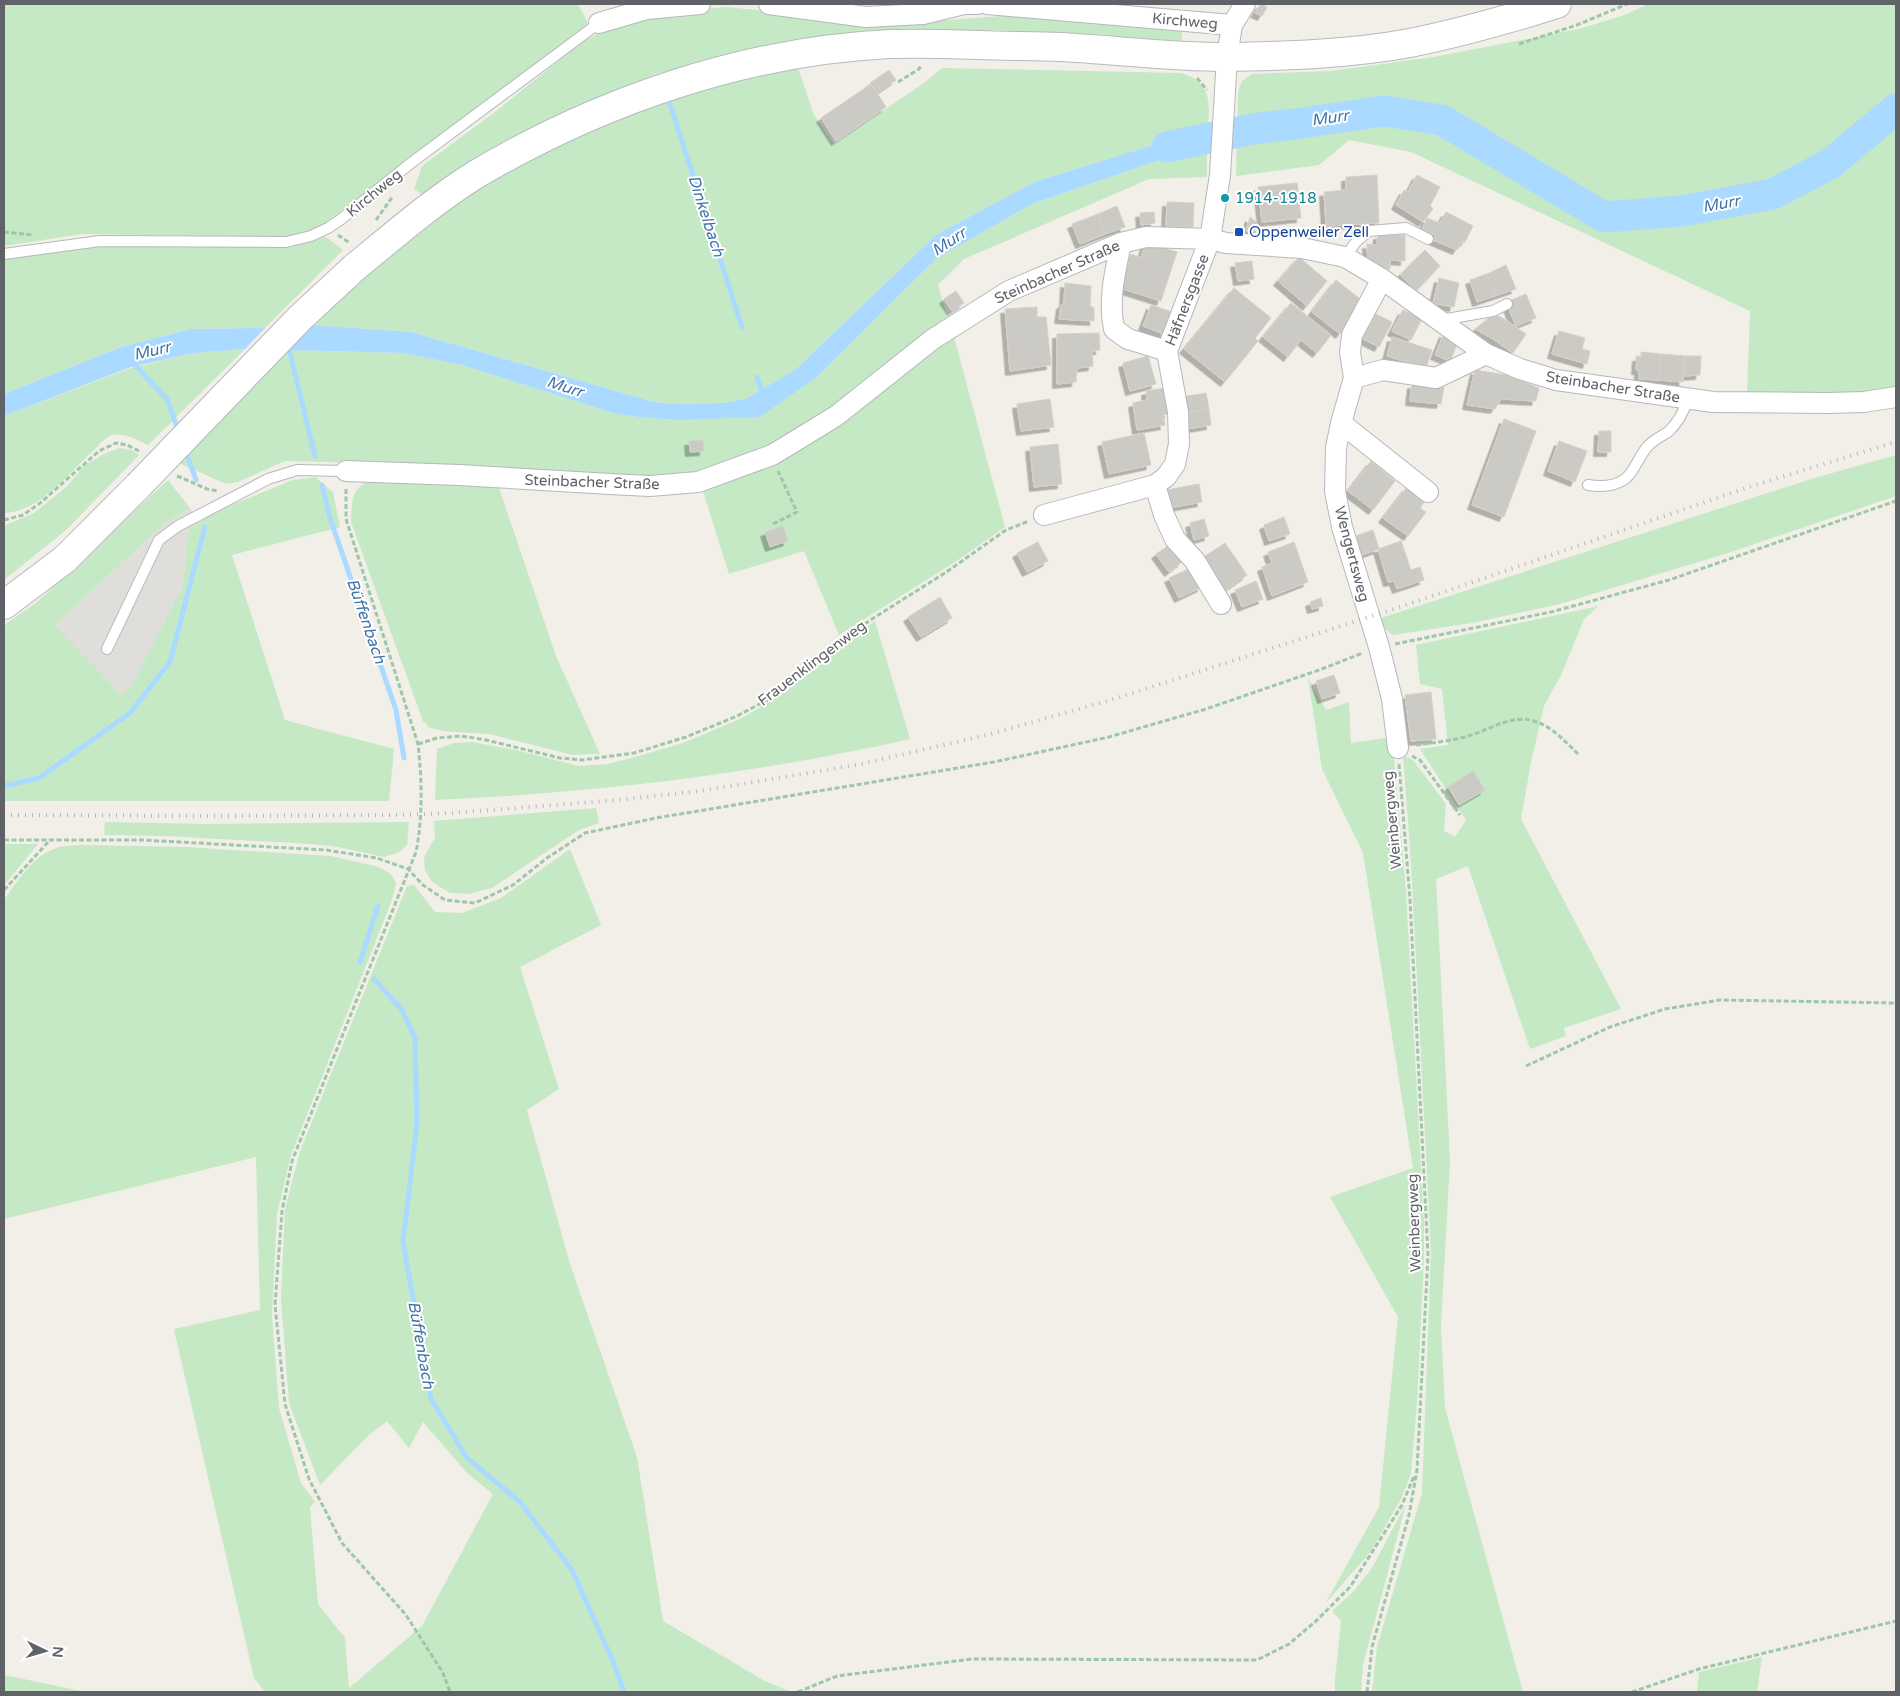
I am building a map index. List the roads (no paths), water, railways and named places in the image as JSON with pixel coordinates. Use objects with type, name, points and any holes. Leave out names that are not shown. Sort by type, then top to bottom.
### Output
[{"type":"street","name":"Kirchweg","points":[[598,23],[647,9],[700,4]]},
{"type":"street","points":[[768,4],[866,17],[923,14],[964,4],[978,4]]},
{"type":"street","name":"Kirchweg","points":[[988,4],[1232,25]]},
{"type":"street","points":[[1232,25],[1245,4]]},
{"type":"street","points":[[4,605],[65,559],[300,318],[355,258],[418,217],[473,177],[559,130],[637,96],[722,71],[828,50],[889,44],[1059,47],[1187,56],[1327,53],[1406,43],[1513,18],[1558,4]]},
{"type":"street","name":"Häfnersgasse","points":[[1155,485],[1166,477],[1175,464],[1178,444],[1178,412],[1167,352],[1210,239],[1220,175],[1227,56],[1232,25]]},
{"type":"street","name":"Steinbacher Straße","points":[[346,471],[650,486],[698,482],[772,455],[836,416],[933,339],[1009,291],[1121,243],[1146,237],[1210,239],[1226,243],[1302,248],[1345,257],[1382,279],[1486,354],[1520,369],[1556,380],[1713,402],[1828,403],[1864,402],[1896,397]]},
{"type":"street","points":[[1121,243],[1113,284],[1111,314],[1114,329],[1128,339],[1167,352]]},
{"type":"street","points":[[1382,279],[1352,335],[1350,352],[1354,378],[1384,370],[1436,378],[1486,354]]},
{"type":"street","name":"Wengertsweg","points":[[1354,378],[1336,448],[1335,491],[1342,527],[1392,699],[1398,748]]},
{"type":"street","points":[[1341,423],[1428,492]]},
{"type":"street","points":[[1044,515],[1155,485],[1164,515],[1175,539],[1195,561],[1221,604]]},
{"type":"lane","name":"Kirchweg","points":[[4,254],[100,241],[286,242],[311,236],[328,228],[356,208],[411,163],[598,23]]},
{"type":"lane","points":[[1345,257],[1356,242],[1369,231],[1406,228],[1428,239]]},
{"type":"lane","points":[[1441,320],[1493,311],[1507,304]]},
{"type":"lane","points":[[1588,485],[1615,485],[1628,478],[1649,444],[1670,430],[1683,414],[1688,399]]},
{"type":"lane","name":"Steinbacher Straße","points":[[107,649],[159,540],[178,526],[268,479],[297,470],[346,471]]},
{"type":"water","points":[[1208,128],[1207,150],[1171,156],[1032,204],[936,259],[816,378],[759,417],[676,420],[637,417],[613,413],[462,365],[403,353],[288,350],[312,325],[411,332],[654,402],[674,404],[724,403],[745,399],[795,370],[936,235],[1034,182]]},
{"type":"water","points":[[265,328],[245,349],[194,353],[131,367],[4,416],[4,394],[121,347],[191,329]]},
{"type":"waterway","name":"Dinkelbach","points":[[670,104],[742,327]]},
{"type":"waterway","name":"Murr","points":[[1167,147],[1252,129],[1384,111],[1442,120],[1604,217],[1682,211],[1773,194],[1830,164],[1896,109]]},
{"type":"waterway","name":"Büffenbach","points":[[288,345],[315,456]]},
{"type":"waterway","points":[[132,362],[167,399],[179,433]]},
{"type":"waterway","name":"Dinkelbach","points":[[757,377],[763,395]]},
{"type":"waterway","points":[[185,450],[196,480]]},
{"type":"waterway","name":"Büffenbach","points":[[322,485],[330,518],[396,710],[404,758]]},
{"type":"waterway","points":[[4,786],[39,778],[130,713],[170,662],[205,527]]},
{"type":"waterway","name":"Büffenbach","points":[[360,962],[378,906]]},
{"type":"waterway","name":"Büffenbach","points":[[374,979],[402,1010],[415,1038],[417,1123],[403,1242],[431,1399],[467,1458],[520,1502],[572,1570],[615,1666],[624,1692]]},
{"type":"railway","points":[[4,815],[214,816],[452,813],[618,800],[700,791],[856,765],[987,735],[1114,699],[1400,607],[1752,486],[1896,442]]},
{"type":"place","name":"1914-1918","points":[[1225,198]]},
{"type":"place","name":"Oppenweiler Zell","points":[[1239,232]]}]
